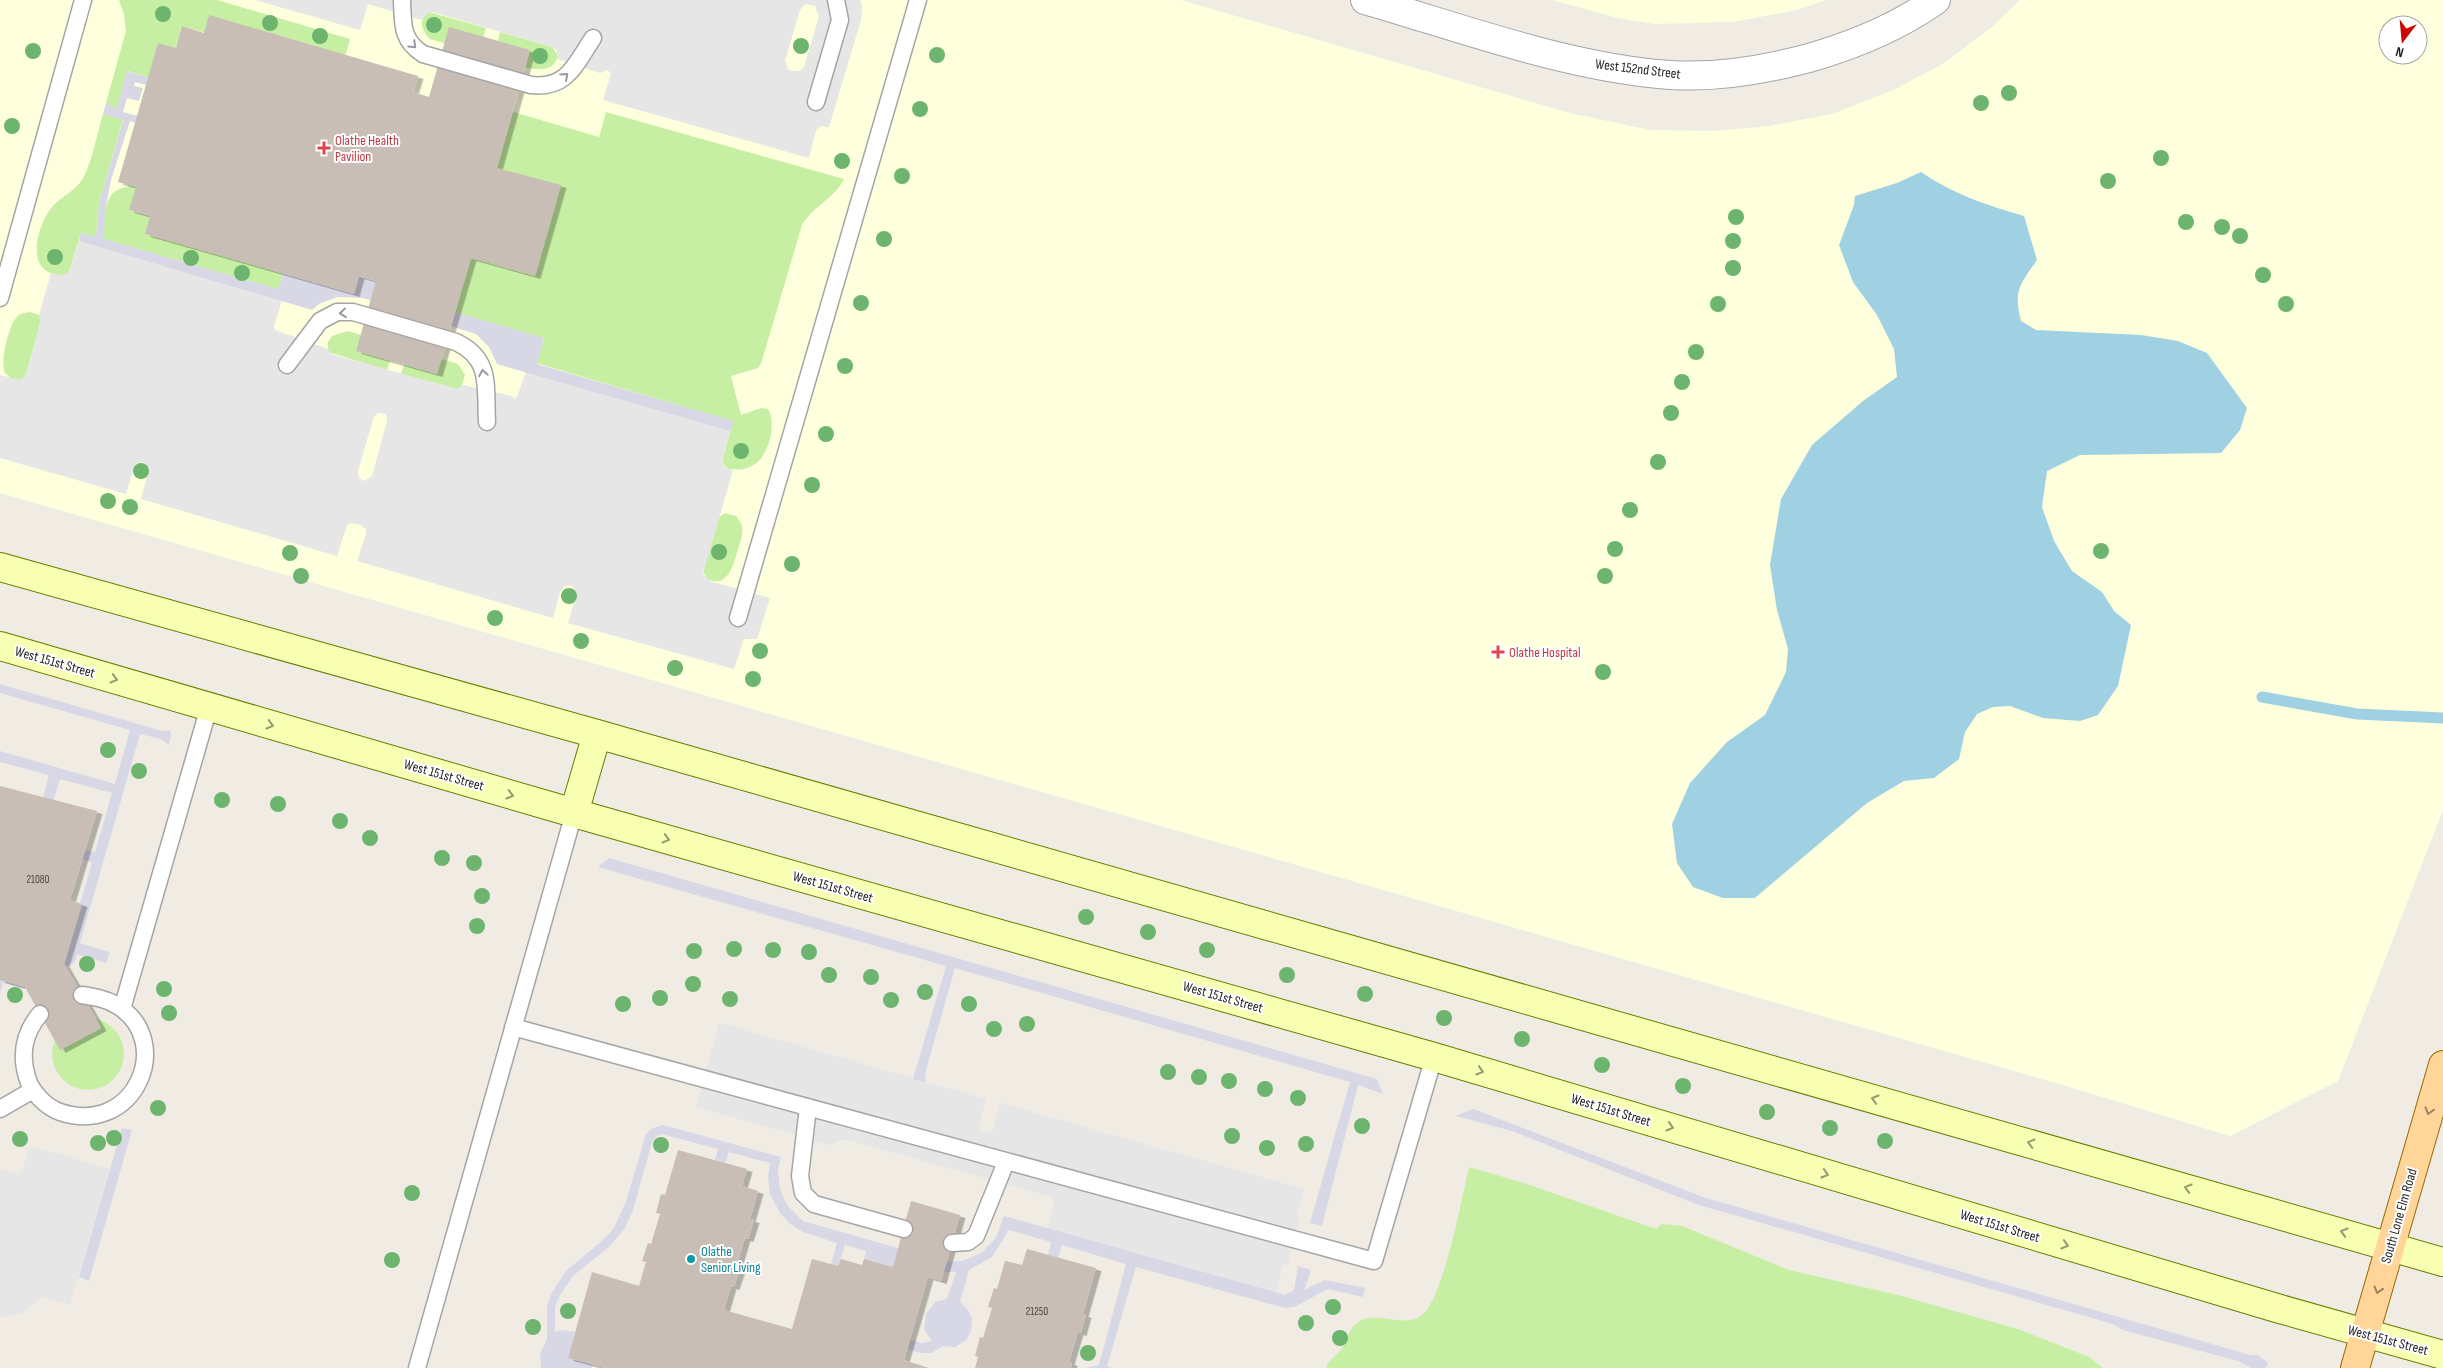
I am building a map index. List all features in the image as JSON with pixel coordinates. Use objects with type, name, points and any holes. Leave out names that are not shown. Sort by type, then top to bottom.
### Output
[{"type":"main road","points":[[0,567],[597,734],[2443,1262]]},
{"type":"main road","name":"West 151st Street","points":[[0,646],[574,813],[1434,1057],[2364,1334],[2443,1355]]},
{"type":"main road","points":[[574,813],[597,734]]},
{"type":"main road","name":"South Lone Elm Road","points":[[2355,1368],[2443,1064]]},
{"type":"street","name":"West 152nd Street","points":[[1365,0],[1576,61],[1672,75],[1732,73],[1776,66],[1827,53],[1878,34],[1936,0]]},
{"type":"lane","points":[[0,298],[83,0]]},
{"type":"lane","points":[[402,0],[406,39],[413,48],[423,54],[531,85],[546,86],[559,82],[570,72],[593,38]]},
{"type":"lane","points":[[816,102],[840,20],[836,0]]},
{"type":"lane","points":[[738,618],[918,0]]},
{"type":"lane","points":[[287,365],[320,321],[337,312],[352,312],[456,342],[470,348],[480,358],[484,371],[487,422]]},
{"type":"lane","points":[[122,1009],[209,707]]},
{"type":"lane","points":[[417,1368],[574,813]]},
{"type":"lane","points":[[40,1014],[31,1025],[24,1043],[23,1064],[33,1090],[40,1099],[56,1111],[76,1117],[96,1116],[115,1109],[130,1096],[140,1079],[145,1060],[142,1040],[134,1021],[122,1009],[101,998],[82,995]]},
{"type":"lane","points":[[513,1027],[1374,1262],[1434,1057]]},
{"type":"lane","points":[[0,1109],[33,1090]]},
{"type":"lane","points":[[808,1107],[800,1176],[803,1193],[814,1204],[904,1229]]},
{"type":"lane","points":[[952,1243],[968,1242],[976,1236],[1006,1162]]},
{"type":"shaded area","name":"Olathe Hospital","points":[[0,0],[1181,0],[1570,113],[1650,130],[1713,131],[1769,126],[1832,114],[1893,90],[1941,65],[1993,26],[2020,0],[2443,0],[2443,810],[2338,1081],[2230,1136],[2066,1086],[0,493]]},
{"type":"shaded area","points":[[255,0],[860,0],[862,7],[861,20],[829,127],[821,126],[816,130],[809,158],[603,100],[611,74],[608,70],[600,73],[557,59],[557,51],[552,47],[433,12],[426,14],[422,20],[368,4],[360,30]],"holes":[[[805,4],[815,6],[819,16],[804,67],[799,71],[792,71],[788,69],[785,61],[800,10]]]},
{"type":"shaded area","points":[[1552,0],[1826,0],[1797,10],[1733,22],[1654,24],[1618,18]]},
{"type":"shaded area","points":[[127,71],[166,83],[164,90],[135,82],[134,86],[143,88],[139,101],[127,98],[123,112],[155,121],[153,128],[130,121],[111,180],[105,211],[104,239],[278,289],[288,256],[454,304],[452,311],[544,338],[537,364],[734,421],[730,431],[497,364],[489,347],[476,334],[363,298],[337,297],[319,304],[312,310],[79,241],[81,233],[96,237],[99,204],[123,120],[103,114],[106,103],[117,108]]},
{"type":"shaded area","points":[[79,241],[282,300],[274,326],[275,330],[328,349],[331,354],[457,389],[463,385],[511,396],[516,399],[526,372],[730,431],[722,462],[726,468],[733,470],[703,574],[710,581],[770,598],[757,639],[744,639],[734,669],[568,623],[577,593],[571,585],[565,586],[560,592],[553,618],[357,561],[366,534],[366,529],[361,525],[351,523],[347,525],[337,556],[141,499],[149,469],[143,462],[135,464],[126,494],[0,458],[0,375],[21,380],[26,375],[41,320],[39,315],[51,273],[61,275],[69,272]],"holes":[[[379,413],[386,414],[387,421],[372,476],[365,481],[359,478],[358,471],[374,416]]]},
{"type":"shaded area","points":[[0,684],[162,731],[170,730],[171,736],[169,745],[161,739],[140,734],[80,943],[110,952],[106,963],[77,954],[75,962],[24,989],[3,983],[0,993],[0,967],[69,943],[92,862],[82,859],[84,850],[95,852],[112,793],[60,779],[53,801],[43,798],[49,775],[0,762],[0,751],[115,784],[130,730],[0,693]]},
{"type":"shaded area","points":[[609,858],[1377,1079],[1383,1094],[1358,1085],[1322,1226],[1310,1223],[1350,1082],[955,968],[926,1070],[925,1082],[913,1079],[946,966],[598,867]]},
{"type":"shaded area","points":[[719,1023],[986,1099],[979,1126],[980,1130],[989,1132],[993,1130],[1000,1103],[1304,1189],[1297,1217],[1300,1220],[1288,1264],[1283,1265],[1276,1293],[1047,1229],[1054,1202],[1052,1197],[848,1140],[841,1140],[831,1145],[696,1107]]},
{"type":"shaded area","points":[[1473,1109],[1706,1198],[2250,1355],[2258,1355],[2268,1363],[2266,1368],[2251,1368],[2238,1361],[2123,1330],[2113,1324],[1696,1204],[1512,1131],[1456,1116]]},
{"type":"shaded area","points":[[663,1125],[781,1157],[778,1169],[780,1189],[787,1205],[803,1221],[947,1262],[962,1261],[981,1253],[996,1238],[1004,1216],[1285,1295],[1294,1290],[1298,1266],[1311,1270],[1304,1290],[1325,1280],[1365,1288],[1363,1297],[1328,1289],[1294,1307],[1285,1308],[1136,1267],[1107,1366],[1112,1368],[1085,1368],[1099,1365],[1126,1264],[1062,1245],[1058,1258],[1048,1255],[1051,1242],[1009,1230],[992,1257],[969,1270],[960,1302],[968,1310],[972,1319],[971,1331],[966,1340],[955,1347],[943,1346],[931,1353],[921,1353],[907,1349],[910,1340],[922,1343],[932,1341],[924,1330],[926,1314],[935,1302],[947,1299],[956,1272],[943,1272],[928,1277],[864,1259],[866,1251],[845,1245],[838,1266],[831,1264],[837,1243],[803,1232],[789,1223],[780,1213],[770,1194],[768,1177],[770,1163],[729,1152],[725,1163],[715,1160],[718,1149],[662,1134],[656,1136],[652,1142],[633,1210],[625,1228],[610,1246],[573,1276],[560,1295],[555,1307],[555,1332],[562,1330],[575,1332],[568,1358],[593,1364],[592,1368],[541,1368],[540,1354],[547,1339],[547,1307],[551,1294],[566,1271],[603,1240],[614,1228],[626,1202],[646,1134],[653,1128]]},
{"type":"shaded area","points":[[122,1128],[132,1130],[89,1281],[79,1277]]},
{"type":"shaded area","points":[[30,1146],[110,1169],[70,1305],[43,1296],[24,1312],[0,1318],[0,1169],[17,1174],[22,1172]]},
{"type":"green space","points":[[119,0],[217,0],[350,39],[341,72],[182,26],[166,83],[128,71],[117,109],[106,103],[126,31],[124,14]]},
{"type":"green space","points":[[429,12],[486,28],[479,53],[430,39],[422,26],[423,18]]},
{"type":"green space","points":[[500,32],[552,47],[558,55],[555,63],[548,68],[540,69],[520,66],[494,57]]},
{"type":"green space","points":[[510,111],[599,137],[606,112],[844,179],[835,192],[802,225],[761,364],[758,368],[731,376],[741,415],[761,408],[768,409],[771,415],[772,430],[768,446],[760,460],[755,464],[745,468],[728,469],[722,462],[733,421],[536,363],[544,339],[452,311],[496,168]]},
{"type":"green space","points":[[103,114],[123,119],[99,204],[96,237],[81,233],[69,272],[62,275],[53,274],[43,268],[39,261],[37,241],[40,231],[53,206],[76,187],[86,173]]},
{"type":"green space","points":[[146,126],[153,128],[130,210],[288,256],[278,289],[104,239],[106,206],[113,193],[128,187]]},
{"type":"green space","points":[[30,312],[39,315],[41,320],[26,375],[21,380],[12,379],[5,373],[3,361],[8,337],[17,316]]},
{"type":"green space","points":[[348,331],[395,345],[387,370],[328,352],[328,342],[332,336]]},
{"type":"green space","points":[[409,349],[458,364],[465,375],[461,388],[457,389],[401,374]]},
{"type":"green space","points":[[725,513],[736,516],[742,525],[742,535],[729,573],[720,581],[714,581],[707,579],[703,571],[718,518]]},
{"type":"green space","points":[[88,1018],[108,1024],[118,1034],[124,1054],[118,1074],[108,1084],[88,1090],[68,1084],[58,1074],[52,1054],[58,1034],[68,1024]]},
{"type":"green space","points":[[1469,1167],[1524,1183],[1656,1229],[1661,1224],[1682,1226],[1789,1270],[1898,1295],[2018,1329],[2089,1357],[2103,1368],[1326,1368],[1343,1347],[1351,1329],[1360,1321],[1368,1318],[1413,1320],[1421,1316],[1429,1307],[1437,1291],[1451,1247]]},
{"type":"water","points":[[1921,172],[1970,198],[2024,216],[2037,260],[2022,282],[2018,295],[2021,321],[2036,330],[2141,335],[2178,341],[2207,353],[2247,408],[2240,430],[2221,453],[2080,455],[2047,471],[2042,507],[2054,541],[2072,571],[2102,592],[2114,611],[2131,625],[2118,686],[2098,715],[2080,721],[2043,718],[2010,706],[1993,707],[1977,714],[1965,732],[1959,759],[1934,778],[1904,781],[1867,803],[1755,898],[1723,898],[1693,887],[1677,863],[1672,824],[1690,783],[1727,742],[1765,715],[1786,672],[1788,649],[1777,610],[1770,565],[1781,499],[1812,445],[1863,401],[1897,377],[1894,349],[1877,315],[1853,282],[1839,245],[1854,205],[1855,196],[1897,183]]},
{"type":"building","name":"Olathe Health Pavilion","points":[[209,15],[418,76],[413,92],[429,97],[449,27],[530,50],[497,168],[561,185],[535,276],[471,258],[437,374],[356,351],[376,281],[359,276],[354,294],[145,234],[150,216],[129,210],[136,187],[118,182],[158,43],[176,48],[182,26],[204,33]]},
{"type":"building","points":[[0,786],[97,811],[70,900],[82,904],[64,964],[101,1028],[60,1050],[25,987],[0,980]]},
{"type":"building","name":"Olathe Senior Living","points":[[678,1150],[747,1169],[742,1186],[758,1191],[750,1219],[754,1220],[748,1239],[745,1238],[736,1268],[740,1269],[734,1287],[731,1286],[724,1310],[792,1329],[812,1259],[838,1266],[841,1259],[862,1265],[864,1259],[893,1267],[911,1201],[960,1215],[941,1281],[928,1277],[904,1360],[929,1368],[606,1368],[568,1358],[592,1272],[639,1286],[646,1262],[642,1261],[648,1243],[651,1244],[660,1214],[656,1213],[661,1194],[665,1195]]},
{"type":"building","points":[[1027,1249],[1096,1268],[1083,1314],[1086,1315],[1081,1333],[1078,1332],[1069,1362],[1072,1363],[1071,1368],[975,1368],[978,1357],[975,1356],[980,1337],[983,1338],[992,1308],[988,1307],[994,1288],[997,1289],[1005,1261],[1022,1265]]},
{"type":"waterway","points":[[2262,697],[2357,714],[2443,718]]},
{"type":"place","name":"Olathe Health Pavilion","points":[[324,148]]},
{"type":"place","name":"Olathe Hospital","points":[[1498,652]]},
{"type":"place","name":"Olathe Senior Living","points":[[691,1259]]}]
